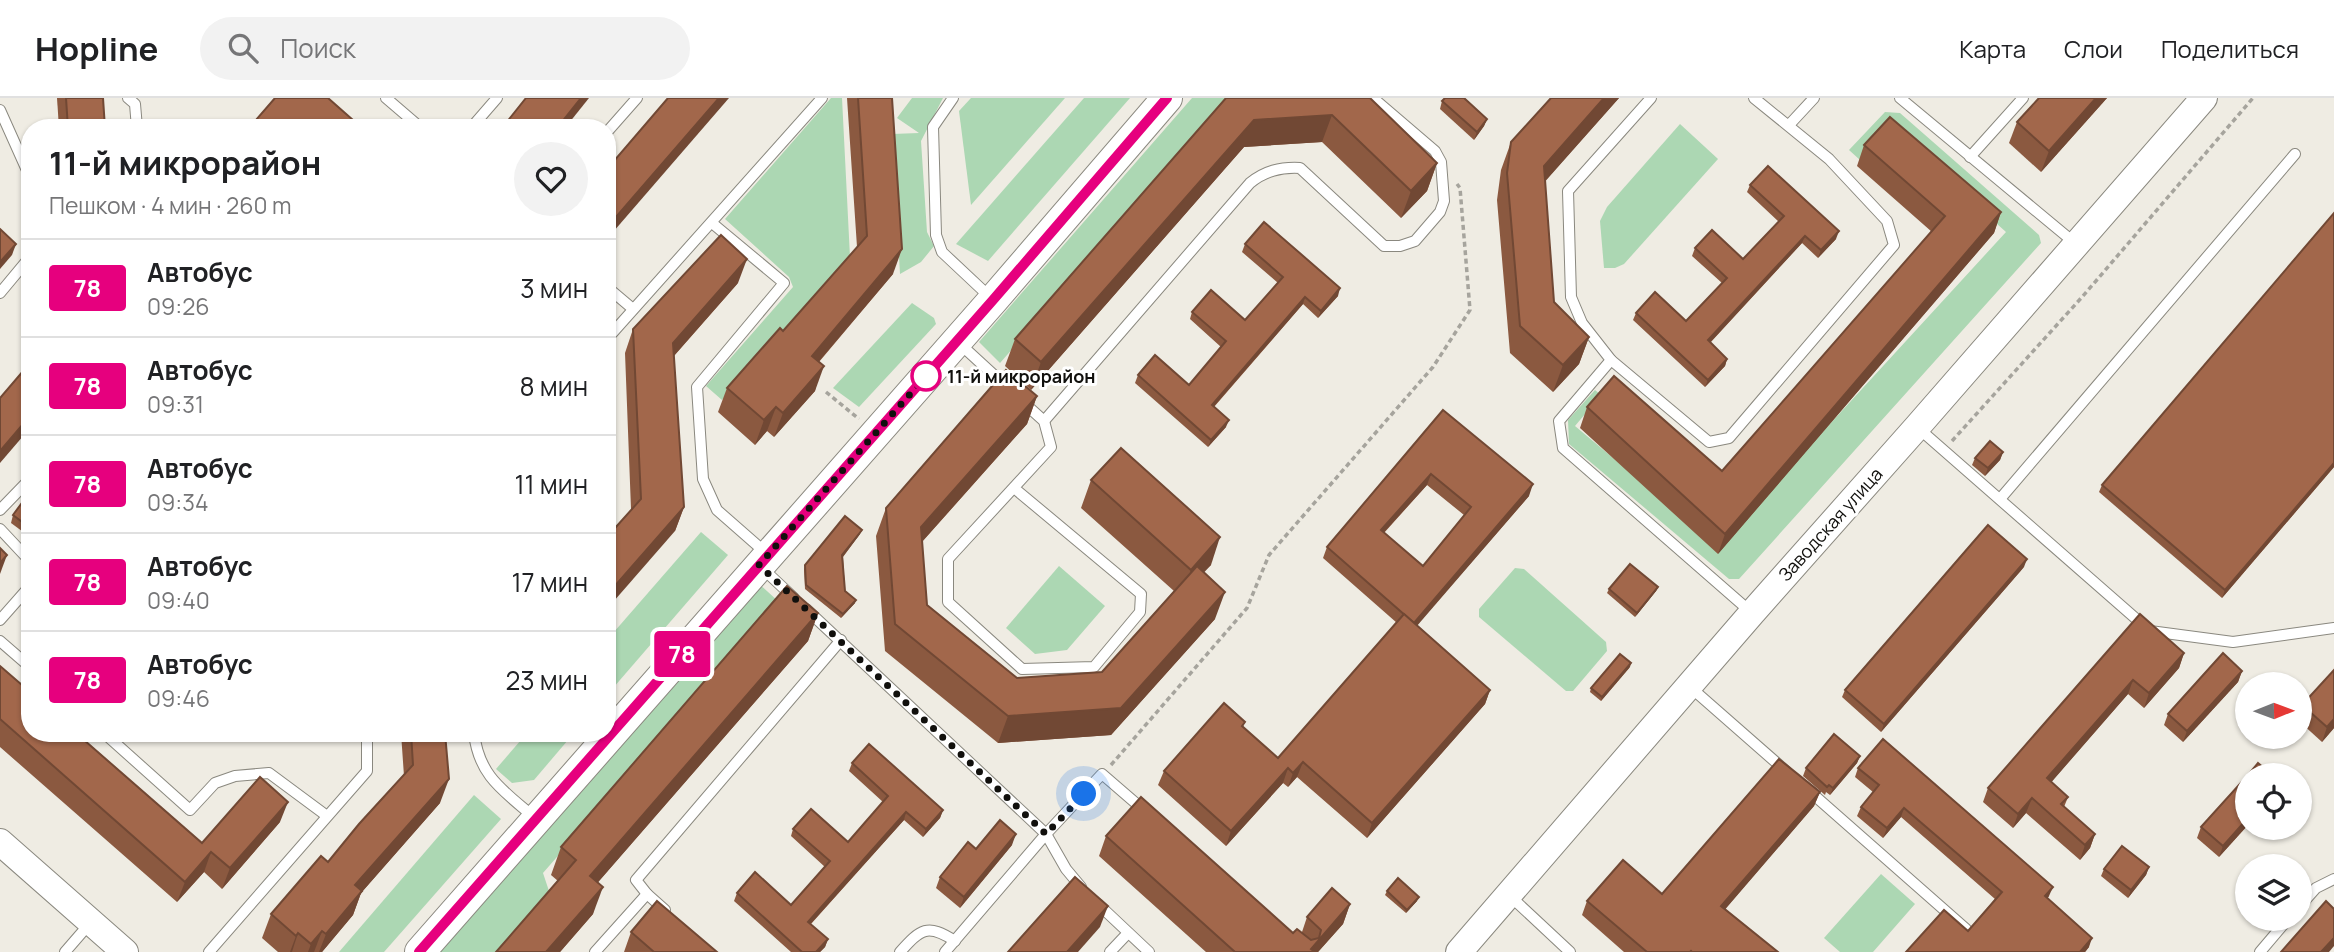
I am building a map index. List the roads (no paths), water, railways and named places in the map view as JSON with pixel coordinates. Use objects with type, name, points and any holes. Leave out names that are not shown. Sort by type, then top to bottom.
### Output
[{"type":"main road","points":[[616,729],[1167,98]]},
{"type":"main road","points":[[419,952],[605,742]]},
{"type":"street","name":"Заводская улица","points":[[1459,952],[2204,98]]},
{"type":"street","points":[[0,842],[125,952]]},
{"type":"lane","points":[[386,98],[410,119]]},
{"type":"lane","points":[[479,119],[497,98]]},
{"type":"lane","points":[[616,122],[637,98]]},
{"type":"lane","points":[[616,329],[822,98]]},
{"type":"lane","points":[[953,98],[933,127],[936,235],[942,252],[993,300]]},
{"type":"lane","points":[[1044,421],[1250,183],[1261,174],[1284,167],[1300,168],[1384,246],[1401,246],[1415,241],[1440,212],[1444,201],[1441,162],[1436,151],[1373,98]]},
{"type":"lane","points":[[1651,98],[1568,191],[1571,297],[1582,323],[1611,360],[1709,442],[1729,438],[1894,245],[1887,221],[1829,159],[1755,98]]},
{"type":"lane","points":[[1789,125],[1814,98]]},
{"type":"lane","points":[[1900,98],[2076,244]]},
{"type":"lane","points":[[1970,157],[2023,98]]},
{"type":"lane","points":[[135,100],[136,119]]},
{"type":"lane","points":[[0,110],[21,157]]},
{"type":"lane","points":[[2000,499],[2295,154]]},
{"type":"lane","points":[[712,223],[784,283],[697,387],[703,479],[717,510],[841,640],[1046,834],[1066,869],[1083,889],[1149,952]]},
{"type":"lane","points":[[0,293],[21,268]]},
{"type":"lane","points":[[616,295],[633,309]]},
{"type":"lane","points":[[957,341],[1044,421],[1051,447],[947,559],[948,602],[1022,669],[1094,667],[1140,612],[1141,594],[1014,488]]},
{"type":"lane","points":[[1611,360],[1559,421],[1563,448],[1752,613]]},
{"type":"lane","points":[[1917,427],[2150,631],[2233,642],[2334,628]]},
{"type":"lane","points":[[0,510],[21,488]]},
{"type":"lane","points":[[0,529],[21,551]]},
{"type":"lane","points":[[0,620],[21,596]]},
{"type":"lane","points":[[0,640],[21,659]]},
{"type":"lane","points":[[676,919],[647,894],[636,880],[841,640]]},
{"type":"lane","points":[[1689,686],[1791,776]]},
{"type":"lane","points":[[114,742],[190,810],[215,783],[234,776],[269,773],[327,816]]},
{"type":"lane","points":[[209,952],[367,771],[367,742]]},
{"type":"lane","points":[[475,742],[486,774],[537,820]]},
{"type":"lane","points":[[945,952],[1046,834],[1102,774],[1153,819]]},
{"type":"lane","points":[[1802,785],[1966,929]]},
{"type":"lane","points":[[2312,892],[2334,879]]},
{"type":"lane","points":[[595,952],[647,894]]},
{"type":"lane","points":[[1509,895],[1570,952]]},
{"type":"lane","points":[[65,952],[91,922]]},
{"type":"lane","points":[[900,952],[916,935],[929,930],[940,931],[955,941]]},
{"type":"lane","points":[[2260,952],[2278,931]]},
{"type":"lane","points":[[1110,952],[1128,933]]},
{"type":"place","name":"11-й микрорайон","points":[[926,376]]}]
